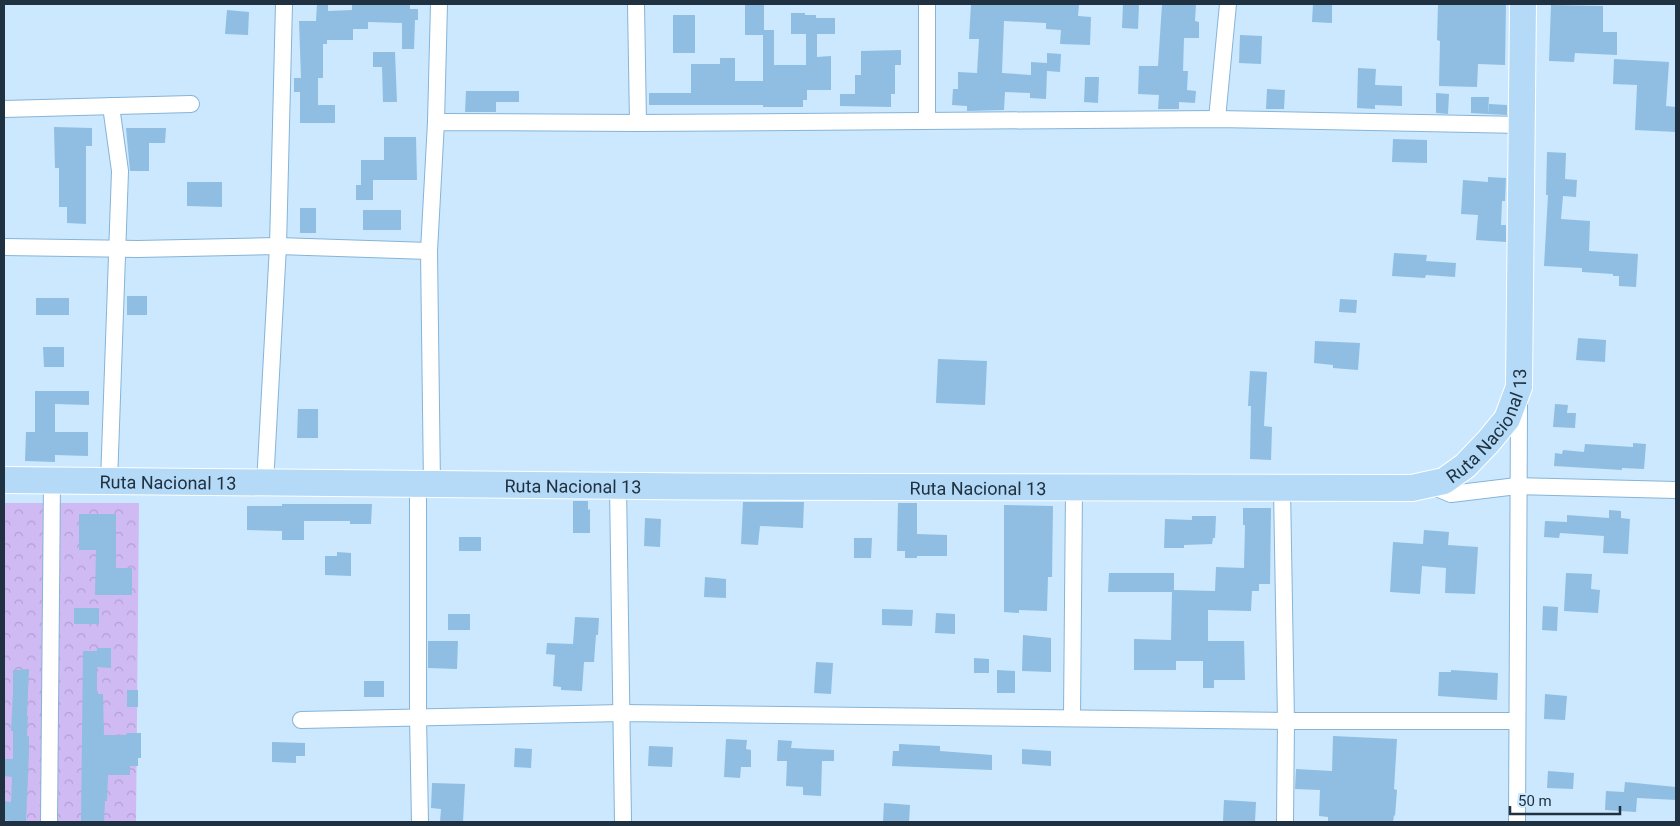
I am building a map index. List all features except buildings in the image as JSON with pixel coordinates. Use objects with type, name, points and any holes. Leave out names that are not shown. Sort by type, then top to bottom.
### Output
[{"type":"highway","name":"Ruta Nacional 13","points":[[4,480],[266,484],[1074,489],[1412,488],[1444,480],[1465,466],[1508,418],[1519,387],[1523,4]]},
{"type":"street","points":[[266,484],[278,246],[284,4]]},
{"type":"street","points":[[420,822],[418,717],[425,485],[429,251],[436,122],[439,4]]},
{"type":"street","points":[[636,4],[638,123]]},
{"type":"street","points":[[927,4],[927,120]]},
{"type":"street","points":[[1217,119],[1228,4]]},
{"type":"street","points":[[4,109],[191,104]]},
{"type":"street","points":[[109,482],[120,171],[111,106]]},
{"type":"street","points":[[436,122],[638,123],[1217,119],[1522,125]]},
{"type":"street","points":[[4,247],[117,249],[278,246],[429,251]]},
{"type":"street","points":[[1517,822],[1519,387]]},
{"type":"street","points":[[48,822],[52,481]]},
{"type":"street","points":[[1427,484],[1451,494],[1518,486],[1676,490]]},
{"type":"street","points":[[618,486],[623,822]]},
{"type":"street","points":[[1282,488],[1286,721],[1285,822]]},
{"type":"street","points":[[1072,718],[1074,489]]},
{"type":"street","points":[[301,720],[622,713],[1286,721],[1517,721]]},
{"type":"green space","points":[[4,503],[139,503],[136,822],[4,822]]}]
